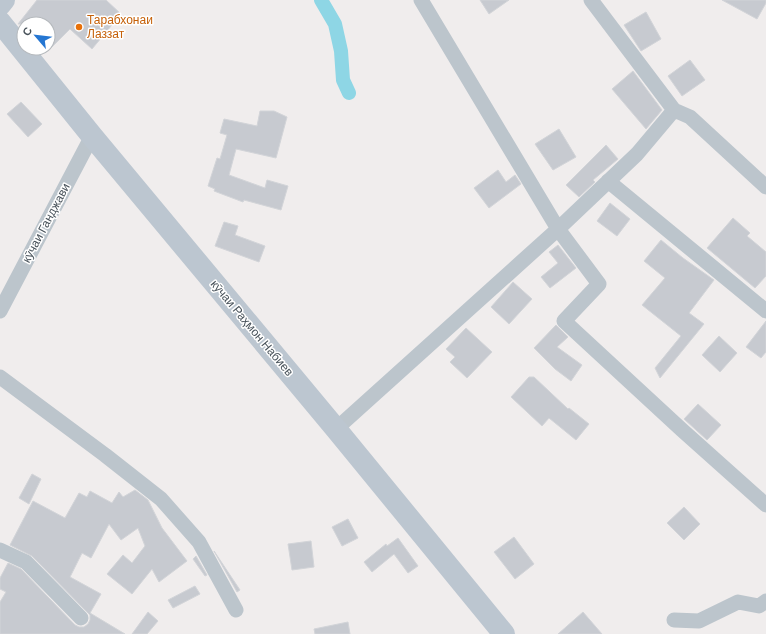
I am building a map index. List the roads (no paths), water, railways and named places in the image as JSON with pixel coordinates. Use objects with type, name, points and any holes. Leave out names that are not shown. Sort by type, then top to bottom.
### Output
[{"type":"street","points":[[0,5],[4,0]]},
{"type":"street","points":[[421,0],[558,229],[599,284],[564,321],[766,505]]},
{"type":"street","points":[[592,0],[674,110],[690,118],[766,186]]},
{"type":"street","name":"кӯчаи Раҳмон Набиев","points":[[0,22],[92,136],[336,429],[504,634]]},
{"type":"street","points":[[336,429],[558,229],[637,154],[674,110]]},
{"type":"street","name":"кӯчаи Ганджави","points":[[0,311],[92,136]]},
{"type":"street","points":[[608,181],[766,310]]},
{"type":"street","points":[[0,377],[105,455],[161,499],[198,542],[236,610]]},
{"type":"street","points":[[0,550],[26,562],[81,618]]},
{"type":"street","points":[[674,620],[699,620],[738,602],[759,606],[766,601]]},
{"type":"waterway","points":[[321,0],[335,24],[341,51],[343,80],[349,93]]},
{"type":"place","name":"Тарабхонаи Лаззат","points":[[79,27]]}]
